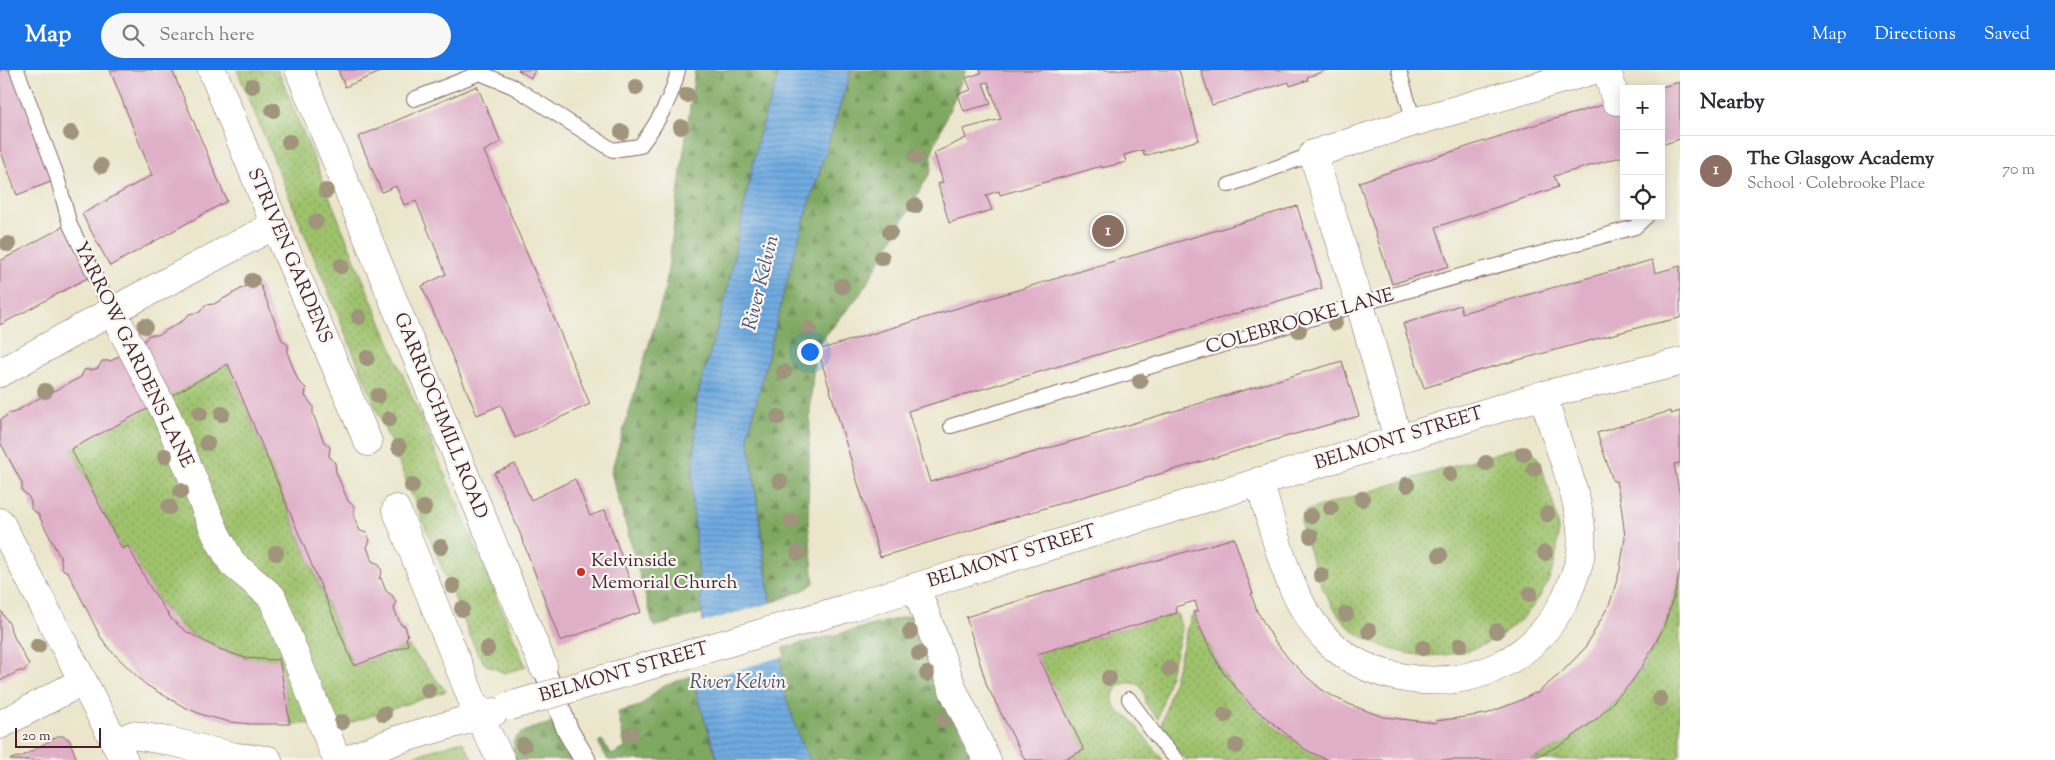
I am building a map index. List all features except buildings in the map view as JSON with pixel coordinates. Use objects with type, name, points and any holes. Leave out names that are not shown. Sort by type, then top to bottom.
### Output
[{"type":"street","name":"STRIVEN GARDENS","points":[[212,70],[275,226],[368,442]]},
{"type":"street","name":"GARRIOCHMILL ROAD","points":[[299,70],[568,731],[585,760]]},
{"type":"street","points":[[1398,439],[1360,304],[1314,154],[1414,122],[1594,70]]},
{"type":"street","points":[[1607,70],[1616,101]]},
{"type":"street","points":[[0,373],[112,311],[275,226]]},
{"type":"street","name":"YARROW GARDENS LANE","points":[[112,311],[166,414],[216,534],[232,563],[272,597],[337,760]]},
{"type":"street","name":"BELMONT STREET","points":[[346,760],[397,740],[844,609],[1543,395],[1680,362]]},
{"type":"street","points":[[1259,481],[1287,571],[1301,604],[1317,630],[1330,644],[1347,657],[1383,673],[1411,680],[1461,679],[1510,661],[1542,634],[1566,597],[1581,553],[1580,522],[1575,493],[1543,395]]},
{"type":"street","points":[[396,509],[479,717],[500,760]]},
{"type":"street","points":[[0,522],[119,751],[133,735],[236,757],[268,760]]},
{"type":"street","points":[[916,587],[953,690],[987,760]]},
{"type":"street","points":[[0,725],[83,681]]},
{"type":"lane","name":"YARROW GARDENS LANE","points":[[17,70],[56,174],[70,225],[112,311]]},
{"type":"lane","points":[[1399,70],[1414,122]]},
{"type":"lane","points":[[414,99],[480,73],[514,87],[613,150],[640,146],[656,124],[677,76]]},
{"type":"lane","points":[[1229,185],[1314,154]]},
{"type":"lane","name":"COLEBROOKE LANE","points":[[950,426],[1360,304],[1635,227],[1643,220]]},
{"type":"lane","points":[[1129,699],[1156,736],[1178,760]]},
{"type":"green space","points":[[237,70],[278,70],[366,287],[526,667],[504,673],[485,664],[477,653]]},
{"type":"green space","points":[[695,70],[780,70],[758,139],[725,301],[697,398],[692,498],[702,613],[654,627],[611,472],[665,290]]},
{"type":"green space","points":[[851,70],[966,70],[932,151],[931,171],[862,292],[815,348],[810,411],[808,520],[814,583],[806,589],[771,603],[748,435],[793,257]]},
{"type":"green space","points":[[228,364],[353,666],[408,645],[446,691],[350,723],[290,724],[279,659],[261,660],[241,657],[210,645],[193,635],[167,612],[147,582],[128,546],[122,549],[71,449]]},
{"type":"green space","points":[[1520,446],[1526,447],[1535,453],[1542,468],[1553,505],[1558,531],[1555,560],[1546,586],[1531,609],[1511,628],[1488,643],[1462,652],[1434,656],[1389,649],[1366,639],[1351,629],[1336,612],[1323,589],[1301,524],[1305,511]]},
{"type":"green space","points":[[1680,569],[1680,754],[1675,760],[1530,760],[1559,745],[1585,727],[1609,707],[1629,684],[1647,659],[1661,631],[1673,601]]},
{"type":"green space","points":[[1177,613],[1182,630],[1158,719],[1149,709],[1142,688],[1136,684],[1125,683],[1119,686],[1113,697],[1116,709],[1121,714],[1129,717],[1163,760],[1063,760],[1083,750],[1037,654]]},
{"type":"green space","points":[[912,615],[974,760],[810,760],[786,704],[782,687],[779,649]]},
{"type":"green space","points":[[1194,615],[1224,674],[1245,700],[1285,734],[1313,753],[1328,760],[1186,760],[1170,744],[1160,730],[1191,617]]},
{"type":"green space","points":[[694,675],[718,760],[608,760],[598,742],[602,740],[612,755],[625,748],[618,712],[640,706],[661,687]]},
{"type":"green space","points":[[552,723],[572,760],[515,760],[509,749],[514,748],[513,741],[521,733]]},
{"type":"green space","points":[[462,741],[473,760],[400,760]]},
{"type":"water","name":"River Kelvin","points":[[780,70],[851,70],[793,257],[748,435],[772,618],[781,656],[783,689],[801,743],[810,760],[718,760],[693,683],[704,634],[692,498],[697,398],[725,301],[758,139]]},
{"type":"pier","points":[[774,602],[774,618],[784,656],[692,683],[692,689],[690,683],[702,633],[701,623]]},
{"type":"place","name":"The Glasgow Academy","points":[[1108,231]]},
{"type":"place","name":"Kelvinside Memorial Church","points":[[581,572]]}]
